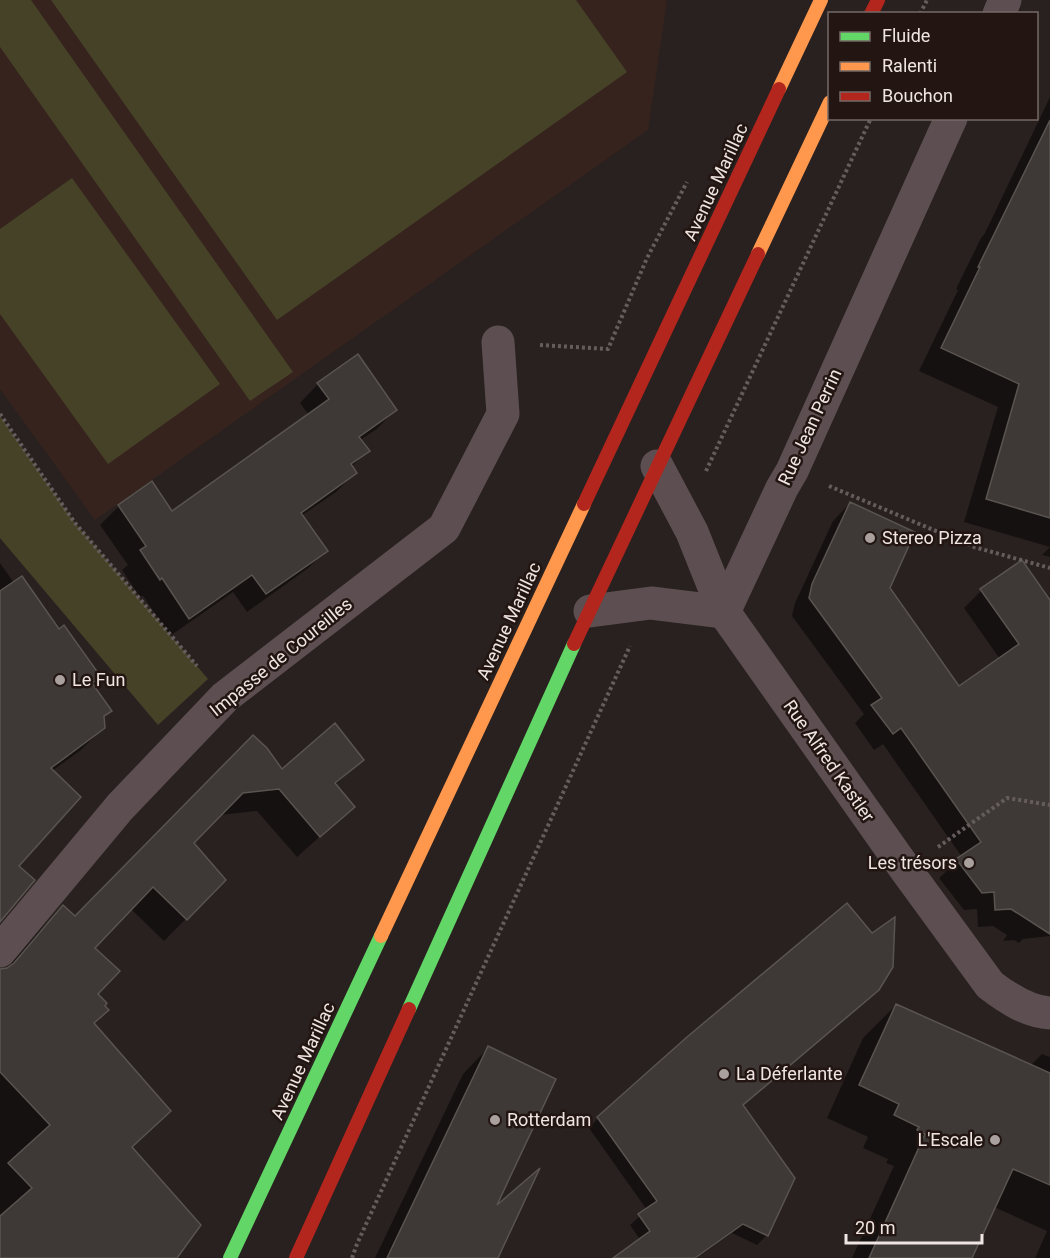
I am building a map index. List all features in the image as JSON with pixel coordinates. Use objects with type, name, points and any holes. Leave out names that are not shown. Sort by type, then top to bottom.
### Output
[{"type":"street","name":"Avenue Marillac","points":[[230,1258],[821,0]]},
{"type":"street","points":[[296,1258],[590,611],[828,106]]},
{"type":"street","name":"Rue Jean Perrin","points":[[724,612],[792,471],[950,120]]},
{"type":"street","name":"Impasse de Coureilles","points":[[0,951],[120,807],[225,698],[444,528],[503,414],[498,342]]},
{"type":"street","name":"Rue Alfred Kastler","points":[[657,466],[692,532],[724,612],[906,870],[990,985],[1006,997],[1026,1007],[1050,1013]]},
{"type":"street","points":[[590,611],[651,603],[724,612]]},
{"type":"path","points":[[692,532],[694,496],[870,120]]},
{"type":"path","points":[[498,342],[608,349],[647,258],[690,176]]},
{"type":"path","points":[[0,414],[75,523],[225,698]]},
{"type":"path","points":[[792,471],[974,547],[1050,568]]},
{"type":"path","points":[[352,1258],[386,1179],[651,603]]},
{"type":"path","points":[[906,870],[1007,798],[1050,805]]},
{"type":"shaded area","points":[[0,0],[667,0],[648,130],[95,520],[0,389]]},
{"type":"shaded area","points":[[0,0],[31,0],[293,372],[250,401],[0,47]]},
{"type":"shaded area","points":[[51,0],[576,0],[627,72],[277,320]]},
{"type":"shaded area","points":[[72,178],[220,384],[108,464],[0,314],[0,229]]},
{"type":"shaded area","points":[[0,416],[75,523],[208,679],[158,725],[0,538]]},
{"type":"building","points":[[1050,120],[1050,518],[986,499],[1019,384],[941,348]]},
{"type":"building","points":[[358,354],[397,410],[359,437],[370,451],[351,464],[357,473],[301,513],[328,551],[266,594],[252,575],[189,619],[140,550],[146,546],[118,505],[152,481],[172,511],[329,399],[317,383]]},
{"type":"building","points":[[850,502],[915,532],[890,588],[959,686],[1019,644],[980,589],[1022,560],[1050,600],[1050,934],[1011,909],[995,910],[994,892],[982,893],[956,859],[981,842],[901,728],[893,734],[871,705],[882,698],[809,598],[812,584]]},
{"type":"building","points":[[22,576],[59,629],[64,625],[101,677],[92,683],[112,711],[104,716],[105,728],[51,768],[81,797],[19,866],[35,880],[0,922],[0,591]]},
{"type":"building","points":[[335,723],[364,760],[335,783],[355,807],[320,837],[279,789],[243,793],[194,843],[226,880],[187,920],[153,887],[95,948],[120,971],[98,994],[107,1003],[105,1006],[109,1010],[94,1023],[171,1111],[132,1147],[201,1225],[177,1258],[0,1258],[0,1216],[32,1188],[8,1163],[50,1125],[0,1072],[0,969],[7,968],[14,963],[63,905],[75,916],[253,735],[267,748],[282,769]]},
{"type":"building","name":"La Déferlante","points":[[847,903],[872,933],[895,917],[893,967],[879,990],[743,1105],[795,1178],[768,1236],[743,1224],[695,1258],[613,1258],[650,1231],[638,1214],[657,1201],[597,1117],[687,1037]]},
{"type":"building","name":"L'Escale","points":[[896,1004],[1050,1073],[1050,1185],[1013,1169],[972,1258],[869,1258],[925,1134],[917,1130],[919,1127],[894,1115],[899,1104],[859,1085]]},
{"type":"building","name":"Rotterdam","points":[[488,1046],[556,1079],[497,1205],[540,1168],[498,1258],[387,1258]]},
{"type":"traffic: fast","points":[[409,1009],[574,644]]},
{"type":"traffic: fast","points":[[230,1258],[381,936]]},
{"type":"traffic: slow","points":[[779,89],[821,0]]},
{"type":"traffic: slow","points":[[758,254],[828,106]]},
{"type":"traffic: slow","points":[[381,936],[584,504]]},
{"type":"traffic: jam","points":[[872,12],[878,0]]},
{"type":"traffic: jam","points":[[584,504],[779,89]]},
{"type":"traffic: jam","points":[[574,644],[758,254]]},
{"type":"traffic: jam","points":[[296,1258],[409,1009]]},
{"type":"place","name":"Stereo Pizza","points":[[870,538]]},
{"type":"place","name":"Le Fun","points":[[60,680]]},
{"type":"place","name":"Les trésors","points":[[969,863]]},
{"type":"place","name":"La Déferlante","points":[[724,1074]]},
{"type":"place","name":"Rotterdam","points":[[495,1120]]},
{"type":"place","name":"L'Escale","points":[[995,1140]]}]
